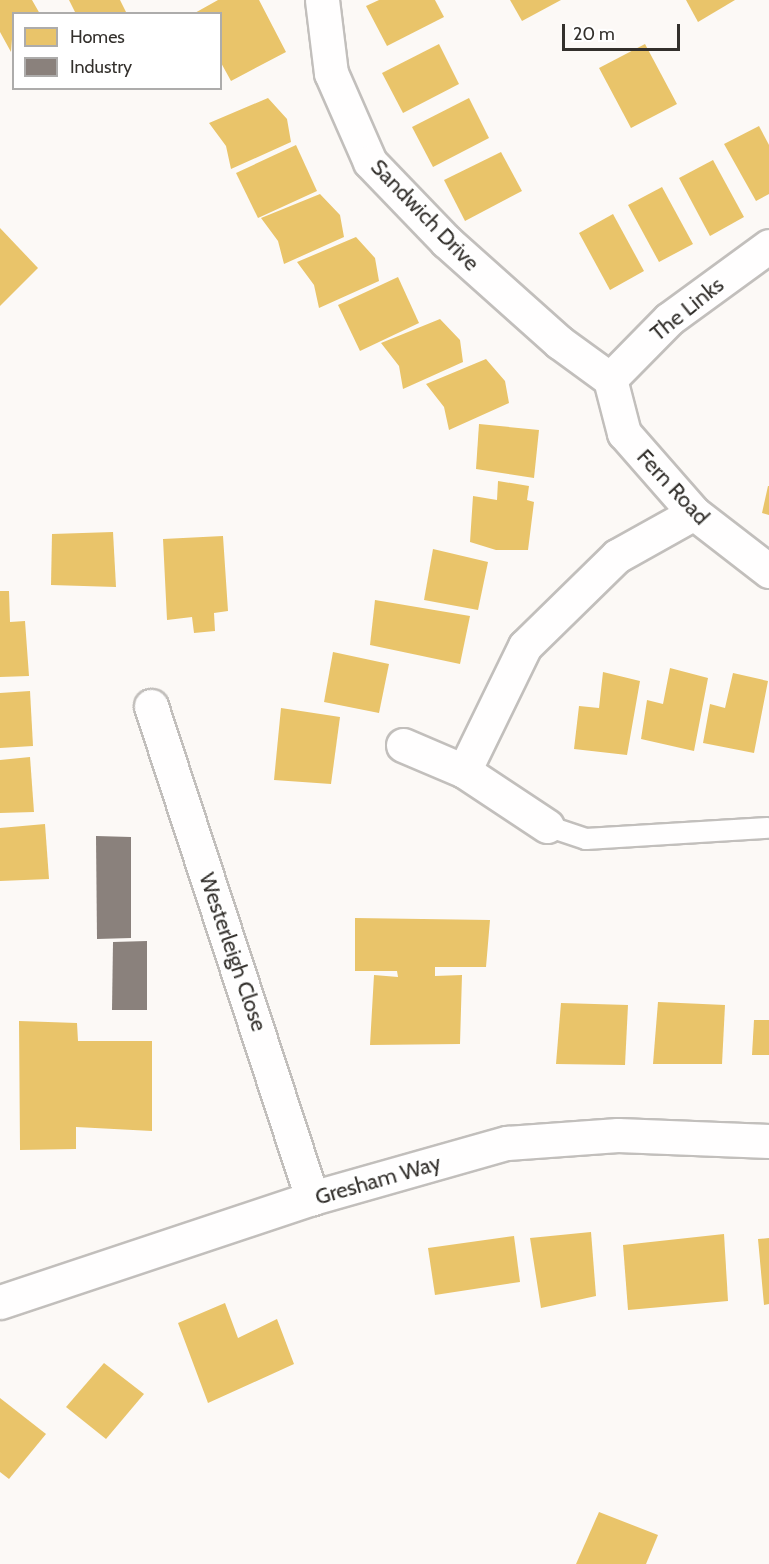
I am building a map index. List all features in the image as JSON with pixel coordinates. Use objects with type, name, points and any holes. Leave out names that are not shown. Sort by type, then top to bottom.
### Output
[{"type":"street","name":"Sandwich Drive","points":[[321,0],[331,73],[369,162],[446,241],[559,342],[610,379]]},
{"type":"street","name":"The Links","points":[[610,379],[669,319],[769,246]]},
{"type":"street","name":"Fern Road","points":[[610,379],[624,433],[694,513],[769,571]]},
{"type":"street","points":[[464,771],[525,646],[617,556],[694,513]]},
{"type":"street","name":"Westerleigh Close","points":[[151,706],[312,1198]]},
{"type":"street","points":[[403,745],[464,771],[547,826]]},
{"type":"street","name":"Gresham Way","points":[[0,1302],[312,1198],[507,1143],[618,1135],[769,1141]]},
{"type":"lane","points":[[547,826],[586,839],[768,828]]},
{"type":"building: Homes","points":[[0,0],[32,0],[39,12],[12,12],[11,52],[0,32]]},
{"type":"building: Homes","points":[[69,0],[120,0],[126,12],[75,12]]},
{"type":"building: Homes","points":[[218,0],[259,0],[286,52],[231,81],[222,65],[222,12],[197,12]]},
{"type":"building: Homes","points":[[379,0],[435,0],[444,17],[387,46],[366,6]]},
{"type":"building: Homes","points":[[510,0],[561,0],[522,21]]},
{"type":"building: Homes","points":[[686,0],[735,0],[698,22]]},
{"type":"building: Homes","points":[[439,44],[459,84],[403,113],[382,73]]},
{"type":"building: Homes","points":[[645,44],[677,104],[631,128],[599,68]]},
{"type":"building: Homes","points":[[268,98],[287,119],[291,142],[231,169],[226,146],[209,123]]},
{"type":"building: Homes","points":[[469,98],[489,138],[433,167],[412,127]]},
{"type":"building: Homes","points":[[759,126],[769,145],[769,194],[756,201],[724,144]]},
{"type":"building: Homes","points":[[296,145],[317,191],[258,218],[236,173]]},
{"type":"building: Homes","points":[[501,152],[522,191],[465,221],[444,180]]},
{"type":"building: Homes","points":[[713,160],[744,217],[710,236],[679,178]]},
{"type":"building: Homes","points":[[662,187],[693,244],[659,262],[628,205]]},
{"type":"building: Homes","points":[[320,194],[340,215],[344,237],[284,264],[278,241],[261,218]]},
{"type":"building: Homes","points":[[613,214],[644,271],[610,290],[579,233]]},
{"type":"building: Homes","points":[[0,228],[38,268],[0,306]]},
{"type":"building: Homes","points":[[356,237],[375,258],[379,281],[319,308],[314,285],[297,262]]},
{"type":"building: Homes","points":[[398,277],[419,323],[360,351],[338,305]]},
{"type":"building: Homes","points":[[440,319],[460,340],[463,362],[403,389],[399,366],[381,343]]},
{"type":"building: Homes","points":[[486,359],[505,381],[509,403],[449,430],[444,407],[426,384]]},
{"type":"building: Homes","points":[[479,424],[539,430],[534,478],[476,469]]},
{"type":"building: Homes","points":[[498,481],[529,486],[527,500],[534,502],[528,550],[496,550],[470,542],[473,496],[497,500]]},
{"type":"building: Homes","points":[[769,486],[769,515],[762,513]]},
{"type":"building: Homes","points":[[113,532],[116,587],[51,585],[52,534]]},
{"type":"building: Homes","points":[[223,536],[228,611],[214,613],[215,631],[194,633],[192,617],[167,620],[163,539]]},
{"type":"building: Homes","points":[[433,549],[488,562],[478,610],[424,600]]},
{"type":"building: Homes","points":[[0,591],[9,591],[10,622],[25,621],[29,676],[0,677]]},
{"type":"building: Homes","points":[[375,600],[470,616],[460,664],[370,645]]},
{"type":"building: Homes","points":[[333,652],[389,664],[379,713],[324,702]]},
{"type":"building: Homes","points":[[670,668],[708,678],[694,751],[641,739],[647,700],[663,704]]},
{"type":"building: Homes","points":[[603,672],[640,681],[627,755],[574,749],[579,706],[599,708]]},
{"type":"building: Homes","points":[[733,673],[768,681],[754,753],[703,743],[710,704],[725,708]]},
{"type":"building: Homes","points":[[30,691],[33,746],[0,748],[0,693]]},
{"type":"building: Homes","points":[[281,708],[340,717],[331,784],[274,780]]},
{"type":"building: Homes","points":[[30,757],[34,812],[0,813],[0,760]]},
{"type":"building: Homes","points":[[45,824],[49,879],[0,881],[0,828]]},
{"type":"building: Homes","points":[[355,918],[490,920],[486,967],[435,967],[435,976],[462,975],[460,1044],[370,1045],[374,975],[398,977],[397,971],[355,971]]},
{"type":"building: Homes","points":[[658,1002],[725,1005],[722,1064],[653,1064]]},
{"type":"building: Homes","points":[[561,1003],[628,1005],[625,1065],[556,1064]]},
{"type":"building: Homes","points":[[754,1020],[769,1020],[769,1055],[752,1055]]},
{"type":"building: Homes","points":[[19,1021],[77,1023],[78,1041],[152,1041],[152,1131],[76,1127],[76,1149],[20,1150]]},
{"type":"building: Homes","points":[[591,1232],[596,1296],[541,1308],[530,1238]]},
{"type":"building: Homes","points":[[724,1234],[728,1301],[628,1310],[623,1245]]},
{"type":"building: Homes","points":[[514,1236],[520,1282],[435,1295],[428,1248]]},
{"type":"building: Homes","points":[[769,1238],[769,1304],[764,1305],[758,1239]]},
{"type":"building: Homes","points":[[225,1303],[238,1338],[277,1319],[294,1364],[208,1403],[178,1323]]},
{"type":"building: Homes","points":[[104,1363],[144,1394],[106,1439],[66,1407]]},
{"type":"building: Homes","points":[[0,1398],[46,1434],[9,1479],[0,1472]]},
{"type":"building: Homes","points":[[599,1512],[658,1535],[646,1564],[576,1564]]},
{"type":"building: Industry","points":[[96,836],[131,837],[131,938],[97,939]]},
{"type":"building: Industry","points":[[147,941],[147,1010],[112,1010],[113,942]]}]
